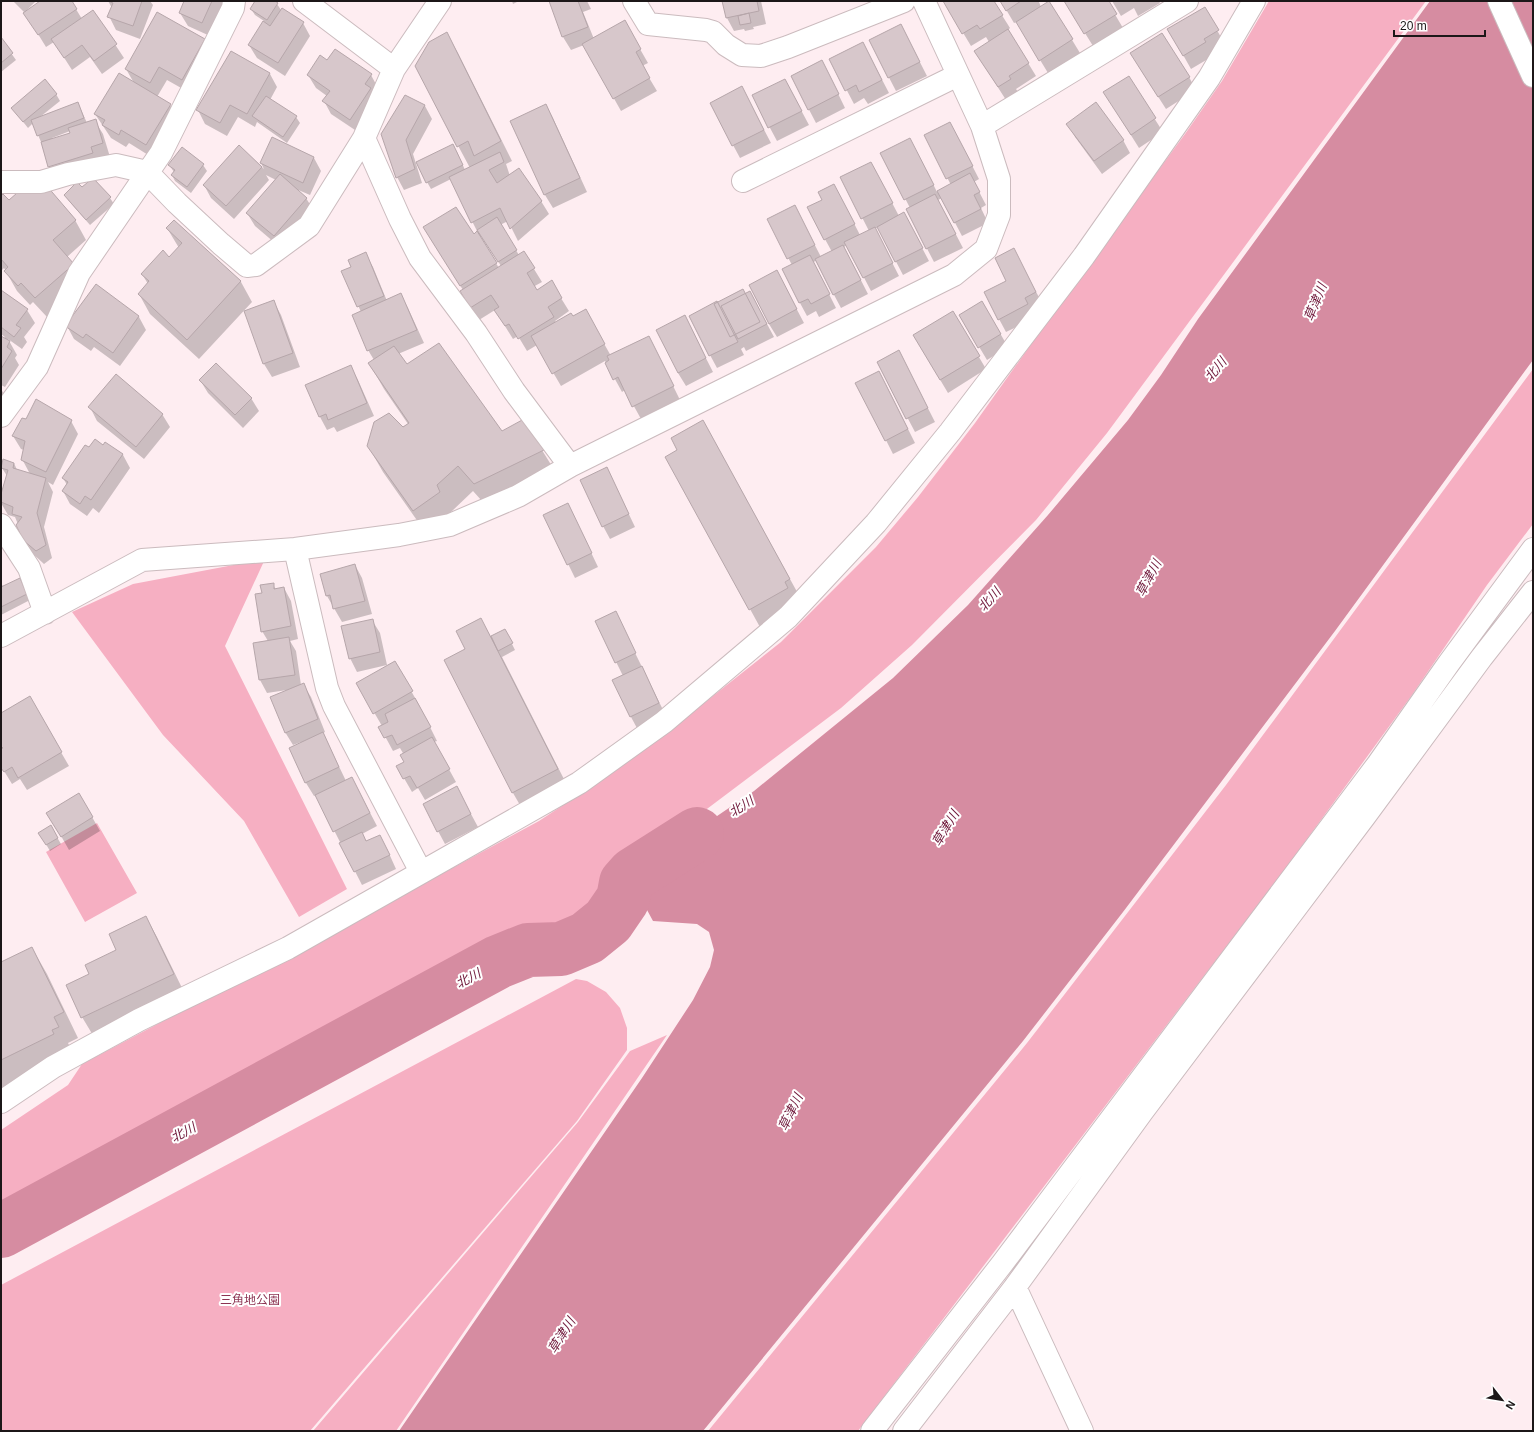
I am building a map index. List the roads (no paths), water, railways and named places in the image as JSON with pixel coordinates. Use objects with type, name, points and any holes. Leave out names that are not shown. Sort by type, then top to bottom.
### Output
[{"type":"street","points":[[1,416],[37,367],[78,273],[161,153],[212,54],[233,8],[234,1]]},
{"type":"street","points":[[304,1],[394,69]]},
{"type":"street","points":[[1,182],[41,182],[68,174],[116,165],[147,172],[177,203],[221,244],[247,266],[256,265],[309,226],[364,138],[394,69],[440,1]]},
{"type":"street","points":[[634,1],[648,24],[706,30],[713,32],[726,45],[742,55],[761,56],[788,47],[904,1]]},
{"type":"street","points":[[1,636],[142,560],[295,549],[399,535],[450,525],[518,496],[570,466],[954,275],[986,249],[999,215],[999,178],[982,126],[924,1]]},
{"type":"street","points":[[982,126],[1187,1]]},
{"type":"street","points":[[1,1102],[66,1060],[139,1020],[288,948],[584,779],[664,722],[788,617],[876,523],[950,432],[1084,256],[1209,78],[1254,1]]},
{"type":"street","points":[[1500,1],[1533,76]]},
{"type":"street","points":[[742,181],[958,75]]},
{"type":"street","points":[[364,138],[400,219],[420,258],[476,333],[514,391],[570,466]]},
{"type":"street","points":[[1,525],[29,568],[45,613]]},
{"type":"street","points":[[295,549],[327,688],[334,706],[421,872]]},
{"type":"street","points":[[872,1431],[1011,1251],[1374,770],[1449,663],[1533,549]]},
{"type":"street","points":[[1482,657],[1513,599],[1533,572]]},
{"type":"street","points":[[904,1431],[1015,1287],[1142,1112],[1361,822],[1482,657],[1533,592]]},
{"type":"street","points":[[1015,1287],[1082,1431]]},
{"type":"water","name":"草津川","points":[[1430,1],[1533,1],[1533,360],[1335,631],[1123,912],[1023,1041],[703,1431],[399,1431],[642,1078],[693,1000],[710,967],[714,950],[709,932],[697,924],[653,921],[640,897],[632,868],[689,835],[754,791],[893,678],[968,605],[1048,515],[1128,420],[1161,375],[1198,319]]},
{"type":"waterway","name":"北川","points":[[1,1231],[498,962],[528,950],[561,949],[587,938],[608,921],[623,899],[626,883],[634,874],[697,834]]},
{"type":"park label","name":"三角地公園","points":[[250,1300]]}]
